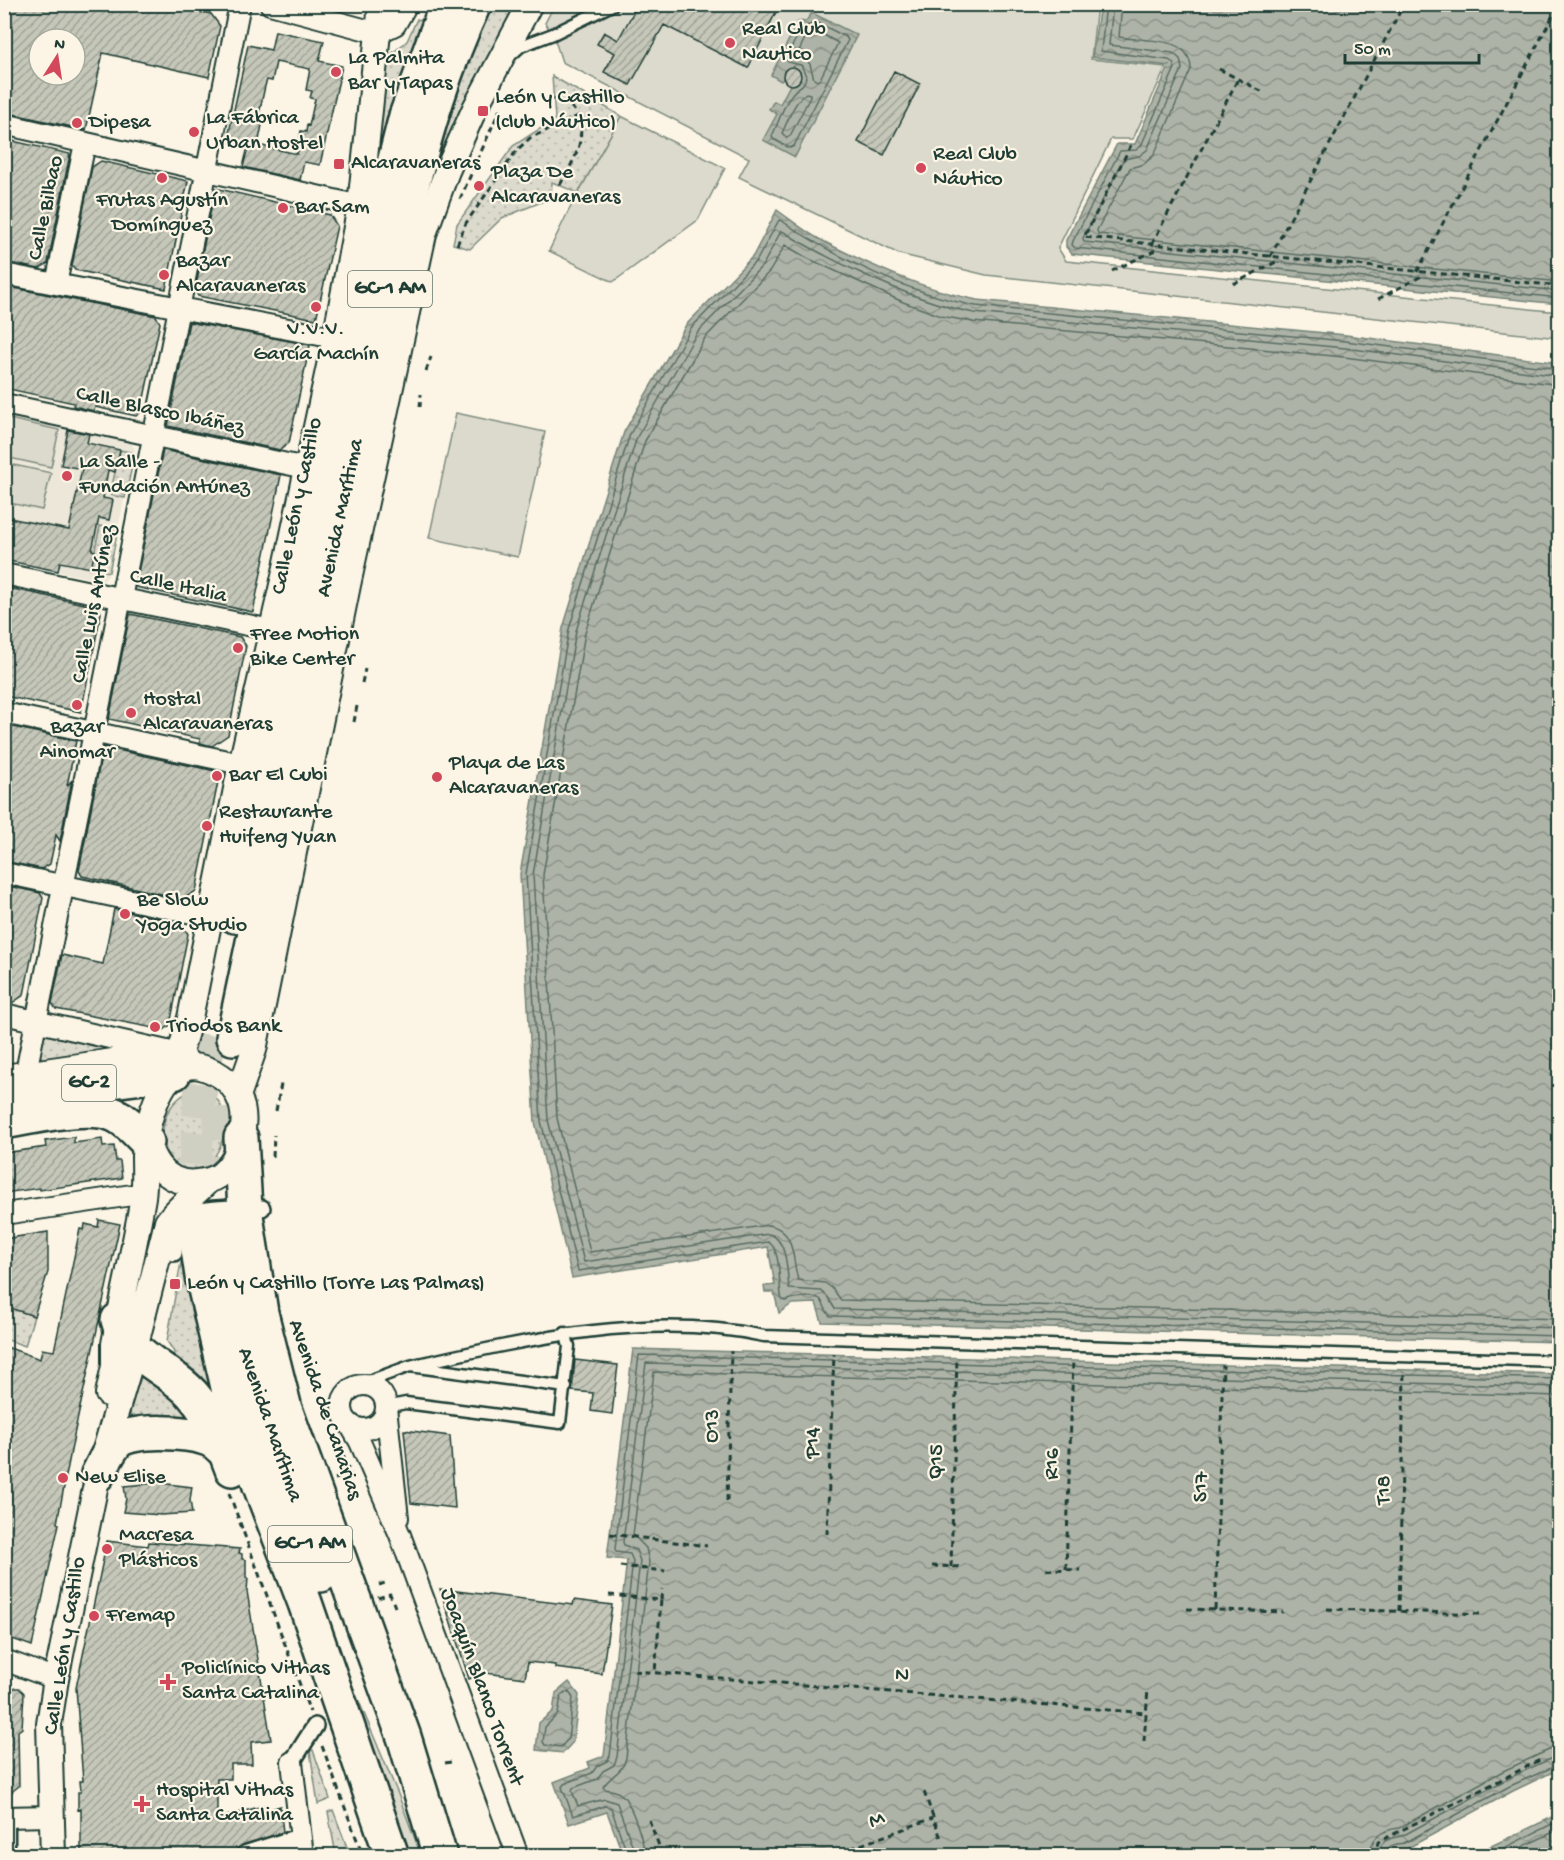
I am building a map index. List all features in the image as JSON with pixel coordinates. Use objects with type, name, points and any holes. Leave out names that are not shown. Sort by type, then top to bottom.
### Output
[{"type":"highway","name":"Avenida Marítima","points":[[305,576],[311,478],[400,138],[447,4]]},
{"type":"highway","name":"Avenida Marítima","points":[[211,1030],[305,576],[372,374],[409,196],[428,122],[463,26],[474,4]]},
{"type":"highway","points":[[305,576],[372,477],[372,374]]},
{"type":"highway","points":[[305,576],[304,529],[311,478]]},
{"type":"highway","name":"GC-2","points":[[15,1083],[178,1061]]},
{"type":"highway","name":"GC-2","points":[[4,1122],[80,1110],[99,1110],[126,1121],[147,1142]]},
{"type":"highway","points":[[241,1138],[232,1214],[261,1313],[285,1409],[404,1737],[440,1856]]},
{"type":"highway","name":"Avenida Marítima","points":[[232,1214],[204,1288],[230,1396],[260,1486],[305,1603],[392,1856]]},
{"type":"highway","points":[[118,1320],[121,1332],[135,1348],[192,1393],[215,1425],[362,1818],[382,1856]]},
{"type":"highway","points":[[98,1474],[117,1442],[127,1437],[152,1433],[182,1434],[210,1440],[226,1453]]},
{"type":"street","name":"Calle Luis Antúnez","points":[[15,1083],[36,1021],[240,4]]},
{"type":"street","points":[[270,4],[378,33],[395,25],[406,4]]},
{"type":"street","name":"Calle León y Castillo","points":[[311,478],[334,338],[360,206],[381,4]]},
{"type":"street","points":[[238,1096],[254,1050],[424,234],[447,171],[478,100],[530,4]]},
{"type":"street","points":[[4,124],[360,206]]},
{"type":"street","name":"Calle Bilbao","points":[[56,284],[86,143]]},
{"type":"street","points":[[4,274],[334,338]]},
{"type":"street","name":"Calle Blasco Ibáñez","points":[[4,404],[153,436],[311,478]]},
{"type":"street","name":"Calle Italia","points":[[4,574],[271,630]]},
{"type":"street","name":"Calle León y Castillo","points":[[178,1061],[211,1030],[211,917],[241,764],[271,630],[305,576]]},
{"type":"street","points":[[4,713],[241,764]]},
{"type":"street","points":[[4,873],[211,917]]},
{"type":"street","points":[[4,1014],[178,1061],[222,1076],[238,1096],[242,1109],[241,1138],[230,1164],[219,1175],[209,1180],[186,1184],[169,1176],[158,1166],[147,1142],[149,1127],[159,1097],[178,1061]]},
{"type":"street","points":[[4,1075],[15,1083]]},
{"type":"street","name":"Calle León y Castillo","points":[[98,1474],[99,1441],[114,1366],[114,1344],[144,1189],[144,1155],[147,1142]]},
{"type":"street","name":"Calle León y Castillo","points":[[53,1856],[49,1724],[98,1474],[135,1348],[167,1222],[179,1206],[191,1199],[209,1180]]},
{"type":"street","points":[[4,1214],[132,1195],[144,1189]]},
{"type":"street","points":[[174,1253],[177,1226],[185,1215],[198,1211],[232,1214]]},
{"type":"street","points":[[358,1385],[377,1389],[386,1407],[381,1420],[369,1428],[355,1427],[349,1423],[342,1411],[343,1398],[358,1385]]},
{"type":"street","name":"Joaquín Blanco Torrent","points":[[386,1407],[400,1535]]},
{"type":"street","name":"Joaquín Blanco Torrent","points":[[349,1423],[360,1442],[400,1535],[518,1856]]},
{"type":"street","points":[[4,1660],[56,1679]]},
{"type":"street","points":[[246,1856],[302,1847],[292,1762],[315,1726]]},
{"type":"street","points":[[7,1817],[52,1816]]},
{"type":"lane","points":[[496,67],[521,46],[553,34],[614,4]]},
{"type":"lane","points":[[358,1385],[410,1366],[508,1343],[566,1333],[640,1327],[732,1329],[776,1336],[1560,1361]]},
{"type":"lane","points":[[386,1407],[406,1402],[560,1423],[569,1346],[566,1333]]},
{"type":"lane","points":[[410,1366],[566,1387]]},
{"type":"lane","points":[[7,1817],[9,1856]]},
{"type":"path","points":[[1270,256],[1404,4]]},
{"type":"path","points":[[1427,4],[1440,11]]},
{"type":"path","points":[[1378,299],[1420,277],[1420,272],[1559,4]]},
{"type":"path","points":[[1219,69],[1263,92]]},
{"type":"path","points":[[1152,244],[1238,79]]},
{"type":"path","points":[[554,98],[574,108],[581,126],[577,153],[560,185]]},
{"type":"path","points":[[457,203],[463,196],[503,101]]},
{"type":"path","points":[[457,245],[466,223],[517,150],[530,138],[578,116]]},
{"type":"path","points":[[1131,145],[1084,237],[1560,286]]},
{"type":"path","points":[[1112,271],[1156,250],[1156,245]]},
{"type":"path","points":[[1233,284],[1276,262],[1276,257]]},
{"type":"path","points":[[426,371],[431,357]]},
{"type":"path","points":[[420,407],[422,394]]},
{"type":"path","points":[[362,683],[365,669]]},
{"type":"path","points":[[354,722],[357,706]]},
{"type":"path","points":[[276,1111],[281,1084]]},
{"type":"path","points":[[273,1157],[274,1135]]},
{"type":"path","name":"O13","points":[[727,1501],[731,1351]]},
{"type":"path","name":"P14","points":[[827,1534],[834,1354]]},
{"type":"path","name":"Q15","points":[[951,1567],[957,1358]]},
{"type":"path","name":"R16","points":[[1066,1569],[1073,1360]]},
{"type":"path","name":"S17","points":[[1215,1610],[1223,1365]]},
{"type":"path","name":"T18","points":[[1399,1611],[1404,1370]]},
{"type":"path","points":[[228,1490],[363,1856]]},
{"type":"path","points":[[610,1534],[707,1546]]},
{"type":"path","points":[[620,1566],[665,1570]]},
{"type":"path","points":[[932,1566],[963,1567]]},
{"type":"path","points":[[1046,1569],[1081,1570]]},
{"type":"path","points":[[379,1585],[385,1584]]},
{"type":"path","points":[[655,1672],[662,1589]]},
{"type":"path","points":[[374,1600],[390,1594],[395,1607]]},
{"type":"path","points":[[609,1595],[662,1600]]},
{"type":"path","points":[[1187,1609],[1283,1612]]},
{"type":"path","points":[[1327,1609],[1484,1614]]},
{"type":"path","name":"N","points":[[634,1671],[1146,1713]]},
{"type":"path","points":[[1144,1742],[1148,1689]]},
{"type":"path","points":[[1375,1856],[1378,1842],[1540,1760]]},
{"type":"path","points":[[445,1763],[451,1762]]},
{"type":"path","points":[[924,1792],[942,1841]]},
{"type":"path","name":"M","points":[[831,1856],[933,1818]]},
{"type":"path","points":[[649,1820],[663,1856]]},
{"type":"shaded area","name":"Real Club Náutico","points":[[555,4],[1097,5],[1091,59],[1166,67],[1133,139],[1111,139],[1058,248],[1066,261],[1559,312],[1559,338],[986,275],[899,254],[739,177],[749,158],[562,62],[553,34],[545,23]]},
{"type":"shaded area","points":[[483,5],[519,5],[429,192],[419,198]]},
{"type":"shaded area","points":[[417,19],[429,22],[348,301],[378,150],[386,64],[390,55],[407,41]]},
{"type":"shaded area","points":[[552,76],[621,116],[578,193],[552,182],[551,198],[502,218],[470,249],[453,244],[457,224],[513,146],[555,119]]},
{"type":"shaded area","points":[[621,116],[725,168],[698,220],[613,282],[549,251]]},
{"type":"shaded area","points":[[456,413],[545,432],[518,557],[429,538]]},
{"type":"shaded area","name":"La Salle - Fundación Antúnez","points":[[5,415],[130,442],[135,449],[108,576],[103,581],[5,560]]},
{"type":"shaded area","points":[[5,418],[59,430],[51,467],[5,457]]},
{"type":"shaded area","points":[[120,450],[135,453],[125,498],[110,495]]},
{"type":"shaded area","points":[[5,463],[51,473],[42,510],[5,502]]},
{"type":"shaded area","points":[[100,526],[118,530],[109,572],[91,568]]},
{"type":"shaded area","points":[[42,1030],[111,1046],[109,1050],[44,1060],[39,1055]]},
{"type":"shaded area","points":[[195,1089],[209,1092],[219,1102],[224,1114],[224,1129],[221,1144],[214,1157],[204,1167],[188,1171],[176,1165],[166,1151],[163,1129],[165,1119],[176,1101]]},
{"type":"shaded area","points":[[186,1234],[217,1397],[174,1358],[174,1352],[167,1341]]},
{"type":"shaded area","points":[[10,1308],[34,1316],[25,1346],[5,1339],[5,1325]]},
{"type":"shaded area","points":[[144,1369],[203,1424],[131,1420],[130,1408]]},
{"type":"shaded area","points":[[345,1668],[421,1855],[409,1855],[341,1670]]},
{"type":"shaded area","points":[[313,1750],[330,1799],[318,1804],[310,1751]]},
{"type":"shaded area","points":[[333,1810],[350,1855],[336,1855],[328,1812]]},
{"type":"water","points":[[1100,5],[1559,5],[1559,304],[1072,254],[1066,247],[1066,240],[1117,144],[1135,144],[1169,66],[1092,57]]},
{"type":"water","points":[[812,13],[857,35],[795,157],[763,140],[777,114],[769,109],[774,101],[780,104],[790,85],[796,84],[800,77],[799,71],[792,67],[784,71],[781,81],[771,75],[798,22],[806,21]]},
{"type":"water","points":[[777,210],[813,236],[876,267],[916,283],[977,300],[1346,335],[1559,363],[1559,1342],[822,1322],[816,1303],[792,1304],[779,1313],[774,1292],[765,1292],[764,1286],[775,1285],[768,1247],[572,1278],[535,1122],[520,874],[563,628],[624,432],[686,325],[753,256]]},
{"type":"water","points":[[633,1349],[1559,1374],[1559,1769],[1513,1791],[1406,1849],[1393,1851],[1392,1855],[623,1855],[607,1812],[569,1824],[554,1782],[590,1768],[588,1762],[604,1756],[627,1560],[607,1558]]},
{"type":"water","points":[[569,1682],[579,1695],[573,1742],[563,1753],[536,1750],[539,1723],[553,1711],[556,1693]]},
{"type":"water","points":[[1559,1814],[1559,1855],[1478,1855],[1487,1848]]},
{"type":"building","points":[[10,4],[165,4],[211,14],[220,26],[209,77],[103,53],[86,130],[4,112],[4,28]]},
{"type":"building","name":"Real Club Nautico","points":[[638,4],[780,4],[748,68],[664,25],[630,85],[604,72],[615,53],[597,44],[604,32],[618,40]]},
{"type":"building","points":[[275,31],[324,41],[319,61],[342,66],[320,165],[304,162],[300,180],[243,167],[248,147],[227,142],[248,45],[271,50]],"holes":[[[276,62],[310,69],[306,90],[312,91],[310,98],[315,99],[309,126],[307,125],[306,132],[301,131],[297,154],[258,145],[263,120],[258,119],[265,86],[267,80],[272,81]]]},
{"type":"building","points":[[792,67],[798,70],[801,76],[798,82],[792,85],[786,82],[783,76],[786,70]]},
{"type":"building","points":[[894,71],[920,84],[884,155],[858,142]]},
{"type":"building","points":[[4,139],[70,154],[48,263],[39,269],[4,262]]},
{"type":"building","points":[[101,161],[188,181],[166,289],[75,270],[72,266],[92,167]]},
{"type":"building","points":[[215,188],[330,215],[337,226],[316,319],[198,296],[195,291]]},
{"type":"building","points":[[4,286],[156,316],[160,323],[141,412],[136,416],[95,407],[94,411],[73,406],[74,403],[4,388]]},
{"type":"building","points":[[189,322],[310,345],[289,443],[280,450],[168,426]]},
{"type":"building","points":[[68,430],[89,434],[87,443],[120,450],[115,472],[108,470],[103,498],[113,500],[109,520],[99,518],[92,550],[95,551],[91,568],[60,562],[58,571],[4,560],[4,517],[69,530],[82,469],[61,465]]},
{"type":"building","points":[[163,450],[281,475],[253,612],[135,587]]},
{"type":"building","points":[[4,587],[98,607],[101,613],[81,712],[4,696]]},
{"type":"building","points":[[130,614],[240,637],[246,646],[228,735],[212,746],[200,743],[200,739],[109,719]]},
{"type":"building","points":[[4,725],[76,741],[67,786],[72,780],[60,841],[56,835],[50,864],[42,869],[4,861]]},
{"type":"building","points":[[103,747],[220,772],[196,891],[183,899],[82,876],[79,871]]},
{"type":"building","points":[[4,885],[40,893],[43,898],[24,995],[12,1003],[4,1002]]},
{"type":"building","points":[[114,909],[181,923],[188,934],[170,1025],[164,1030],[56,1009],[52,1003],[62,955],[103,964]]},
{"type":"building","points":[[74,1137],[74,1143],[102,1139],[103,1147],[114,1146],[116,1161],[120,1161],[122,1178],[4,1193],[4,1153],[46,1147],[45,1141]]},
{"type":"building","points":[[99,1220],[120,1224],[74,1435],[57,1523],[59,1524],[32,1646],[4,1636],[4,1415],[10,1396],[4,1394],[4,1346],[40,1359],[42,1349],[54,1351],[80,1229],[84,1230],[85,1224],[98,1227]]},
{"type":"building","points":[[48,1232],[48,1272],[34,1316],[4,1306],[4,1239]]},
{"type":"building","points":[[575,1360],[618,1365],[612,1414],[591,1411],[593,1393],[572,1391]]},
{"type":"building","points":[[404,1430],[450,1436],[455,1508],[411,1503]]},
{"type":"building","points":[[159,1483],[192,1487],[190,1500],[192,1513],[161,1515],[123,1512],[126,1499],[124,1486]]},
{"type":"building","points":[[107,1541],[148,1546],[149,1542],[240,1549],[242,1559],[246,1560],[247,1591],[271,1740],[251,1742],[252,1764],[231,1764],[231,1779],[217,1779],[217,1819],[266,1805],[268,1810],[280,1806],[283,1832],[242,1845],[236,1850],[218,1856],[81,1856],[81,1809],[78,1810],[78,1792],[81,1792],[80,1781],[83,1781],[76,1688]]},
{"type":"building","points":[[440,1589],[573,1605],[574,1600],[612,1605],[602,1674],[528,1662],[525,1678],[485,1673],[469,1679]]},
{"type":"building","points":[[4,1688],[19,1688],[24,1693],[22,1728],[18,1731],[19,1786],[4,1798]]},
{"type":"tunnel","points":[[194,1214],[200,1095],[211,1034]]},
{"type":"tunnel","points":[[220,1107],[219,1165],[225,1219]]},
{"type":"place","name":"Real Club Nautico","points":[[730,43]]},
{"type":"place","name":"La Palmita Bar y Tapas","points":[[336,72]]},
{"type":"place","name":"León y Castillo (club Náutico)","points":[[483,111]]},
{"type":"place","name":"Dipesa","points":[[77,123]]},
{"type":"place","name":"La Fábrica Urban Hostel","points":[[194,132]]},
{"type":"place","name":"Alcaravaneras","points":[[339,164]]},
{"type":"place","name":"Real Club Náutico","points":[[921,168]]},
{"type":"place","name":"Frutas Agustín Domínguez","points":[[162,178]]},
{"type":"place","name":"Plaza De Alcaravaneras","points":[[479,186]]},
{"type":"place","name":"Bar Sam","points":[[283,208]]},
{"type":"place","name":"Bazar Alcaravaneras","points":[[164,275]]},
{"type":"place","name":"V.V.V. García Machín","points":[[316,307]]},
{"type":"place","name":"La Salle - Fundación Antúnez","points":[[67,476]]},
{"type":"place","name":"Free Motion Bike Center","points":[[238,648]]},
{"type":"place","name":"Bazar Ainomar","points":[[77,705]]},
{"type":"place","name":"Hostal Alcaravaneras","points":[[131,713]]},
{"type":"place","name":"Bar El Cubi","points":[[217,776]]},
{"type":"place","name":"Playa de Las Alcaravaneras","points":[[437,777]]},
{"type":"place","name":"Restaurante Huifeng Yuan","points":[[207,826]]},
{"type":"place","name":"Be Slow Yoga Studio","points":[[125,914]]},
{"type":"place","name":"Triodos Bank","points":[[155,1027]]},
{"type":"place","name":"León y Castillo (Torre Las Palmas)","points":[[175,1284]]},
{"type":"place","name":"New Elise","points":[[63,1478]]},
{"type":"place","name":"Macresa Plásticos","points":[[107,1549]]},
{"type":"place","name":"Fremap","points":[[94,1616]]},
{"type":"place","name":"Policlínico Vithas Santa Catalina","points":[[168,1682]]},
{"type":"place","name":"Hospital Vithas Santa Catalina","points":[[142,1804]]}]
